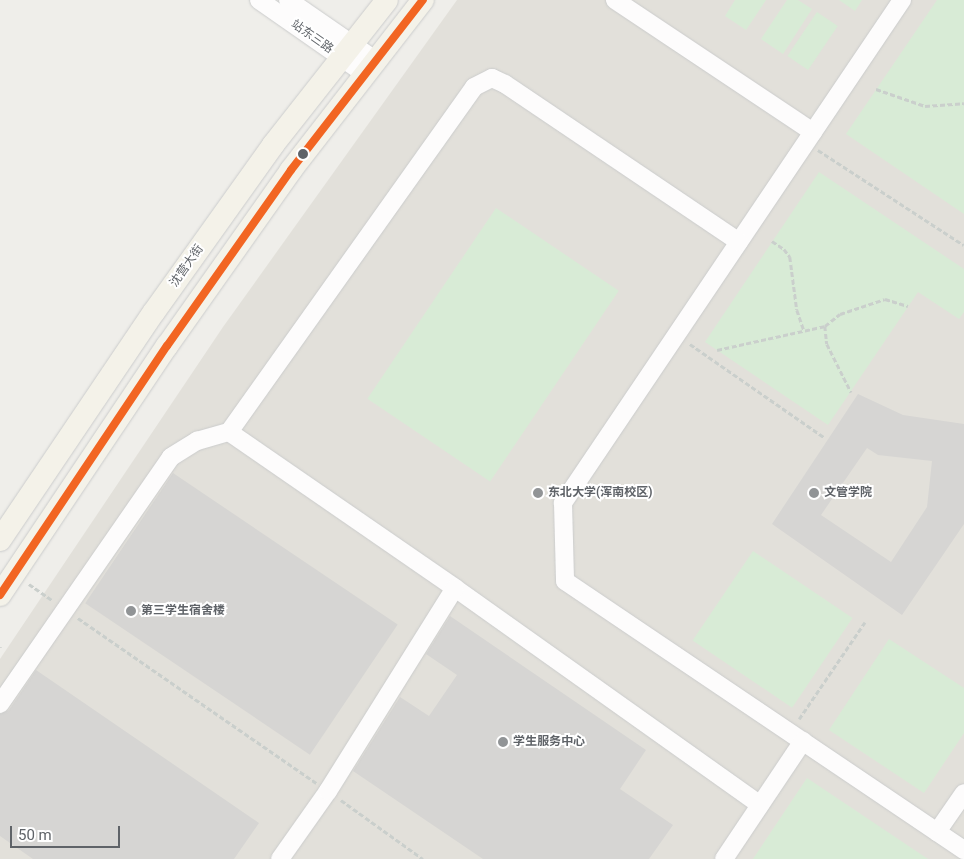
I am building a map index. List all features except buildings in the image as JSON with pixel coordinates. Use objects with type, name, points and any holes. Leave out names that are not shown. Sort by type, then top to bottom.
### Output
[{"type":"main road","name":"沈营大街","points":[[0,540],[171,288],[273,145],[387,0]]},
{"type":"main road","points":[[0,595],[167,346],[291,170],[423,0]]},
{"type":"street","name":"站东三路","points":[[259,0],[370,67]]},
{"type":"street","name":"站东三路","points":[[288,0],[346,51]]},
{"type":"street","points":[[615,0],[810,137]]},
{"type":"street","points":[[902,0],[563,503],[565,581],[964,850]]},
{"type":"street","points":[[0,704],[171,457],[197,441],[229,432],[474,87],[492,78],[739,242]]},
{"type":"street","points":[[229,432],[455,588],[760,804]]},
{"type":"street","points":[[280,859],[328,791],[455,588]]},
{"type":"street","points":[[724,859],[760,804],[796,737]]},
{"type":"street","points":[[938,832],[964,793]]},
{"type":"path","points":[[876,90],[925,106],[964,103]]},
{"type":"path","points":[[810,137],[964,245]]},
{"type":"path","points":[[772,241],[784,249],[790,257],[797,310],[804,330]]},
{"type":"path","points":[[717,350],[825,326],[840,314],[885,299],[908,306]]},
{"type":"path","points":[[825,326],[827,344],[851,392]]},
{"type":"path","points":[[676,335],[824,437]]},
{"type":"path","points":[[14,574],[423,859]]},
{"type":"path","points":[[796,737],[865,622]]},
{"type":"shaded area","name":"东北大学(浑南校区)","points":[[457,0],[964,0],[964,859],[0,859],[0,659],[223,327]]},
{"type":"green space","points":[[735,0],[766,0],[746,30],[725,16]]},
{"type":"green space","points":[[787,0],[798,0],[812,9],[783,54],[761,39]]},
{"type":"green space","points":[[839,0],[862,0],[855,11]]},
{"type":"green space","points":[[937,0],[964,0],[964,214],[846,134]]},
{"type":"green space","points":[[817,12],[838,26],[808,70],[787,56]]},
{"type":"green space","points":[[819,172],[964,269],[964,312],[959,319],[918,292],[828,425],[705,342]]},
{"type":"green space","points":[[496,208],[619,291],[490,481],[367,399]]},
{"type":"green space","points":[[753,551],[852,618],[792,708],[693,641]]},
{"type":"green space","points":[[889,639],[964,688],[964,733],[924,793],[829,730]]},
{"type":"green space","points":[[807,778],[928,859],[753,859]]},
{"type":"transit line","points":[[0,595],[167,346],[291,170],[423,0]]},
{"type":"place","name":"东北大学(浑南校区)","points":[[538,493]]},
{"type":"place","name":"文管学院","points":[[814,493]]},
{"type":"place","name":"第三学生宿舍楼","points":[[131,611]]},
{"type":"place","name":"学生服务中心","points":[[503,742]]}]
